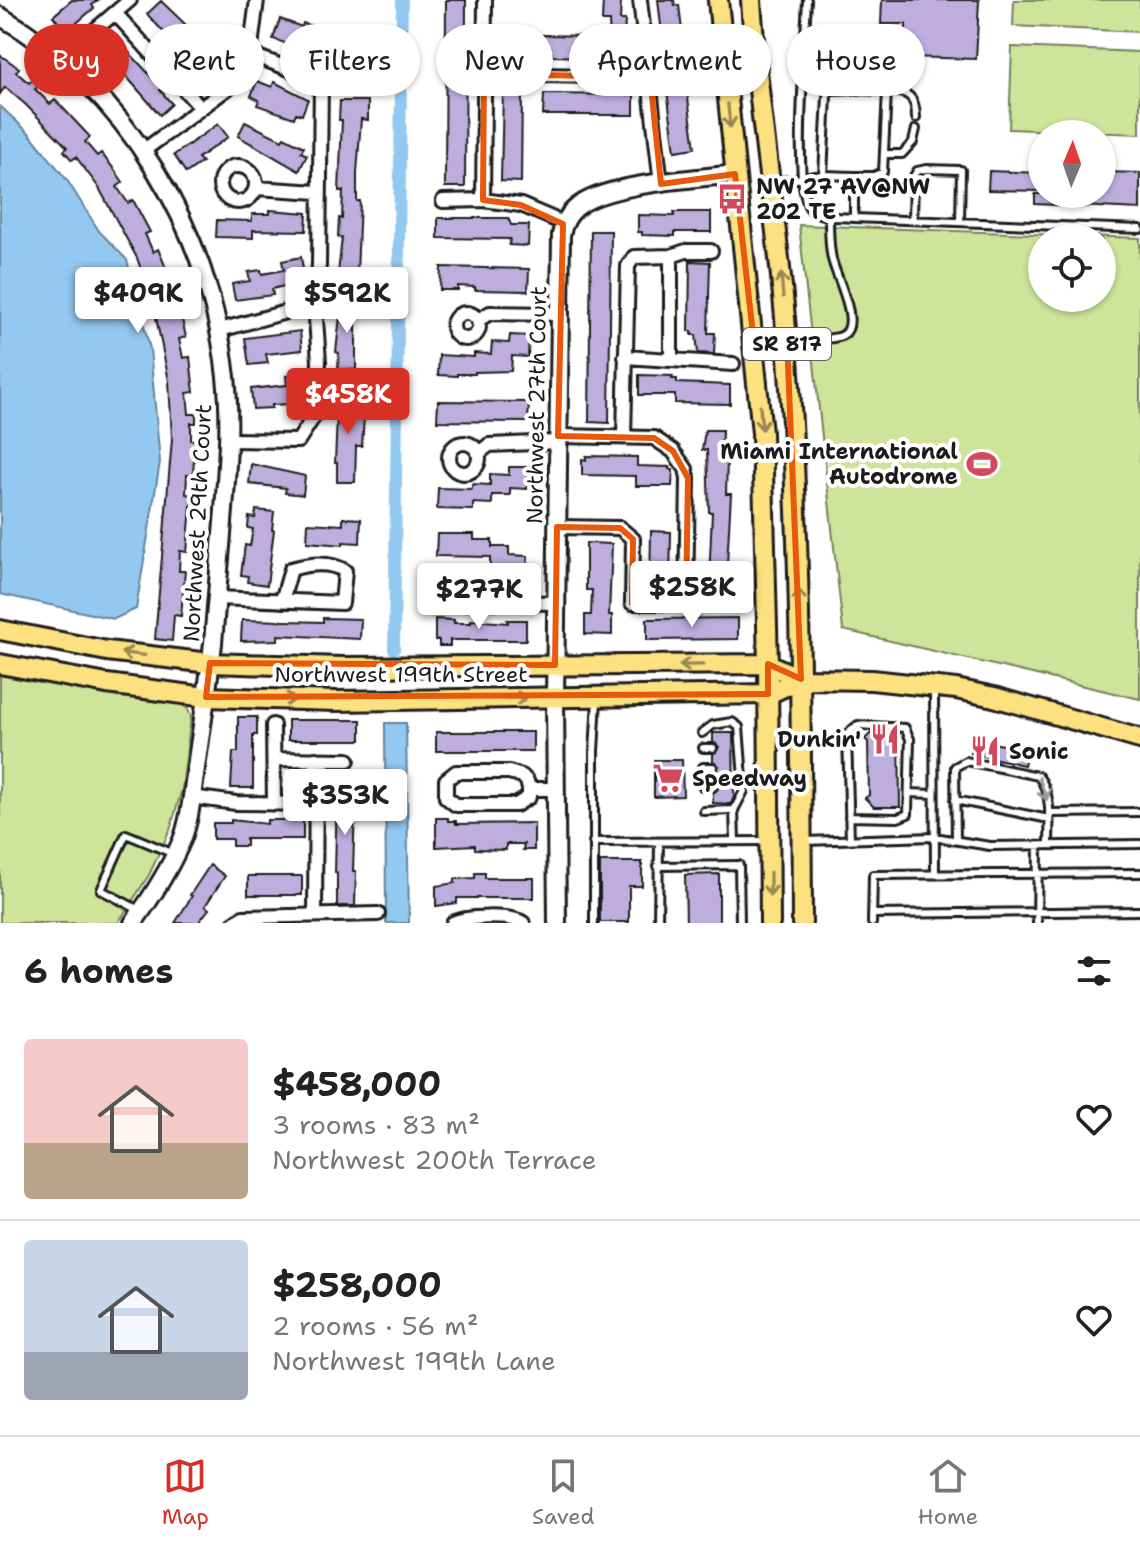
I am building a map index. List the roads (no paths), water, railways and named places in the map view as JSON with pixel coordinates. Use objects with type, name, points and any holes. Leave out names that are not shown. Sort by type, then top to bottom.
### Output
[{"type":"main road","points":[[718,5],[752,5]]},
{"type":"main road","name":"SR 817","points":[[718,5],[762,433],[770,923]]},
{"type":"main road","name":"SR 817","points":[[752,5],[756,78],[787,340],[798,523],[802,923]]},
{"type":"main road","points":[[754,343],[787,340]]},
{"type":"main road","name":"Northwest 199th Street","points":[[0,630],[107,651],[210,663],[343,667],[768,664],[801,679],[872,680],[934,686],[994,697],[1140,739]]},
{"type":"main road","name":"Northwest 199th Street","points":[[0,664],[107,684],[206,697],[336,701],[768,694],[801,679]]},
{"type":"street","points":[[103,24],[130,0]]},
{"type":"street","points":[[254,24],[257,0]]},
{"type":"street","points":[[485,0],[485,24]]},
{"type":"street","points":[[640,0],[643,24]]},
{"type":"street","points":[[116,14],[201,108]]},
{"type":"street","name":"Northwest 29th Court","points":[[0,16],[21,28],[63,61],[102,98],[143,151],[165,186],[188,234],[220,330],[229,440],[206,697],[183,837],[153,896],[137,917]]},
{"type":"street","points":[[229,440],[298,441],[316,413],[319,362],[315,304],[319,265],[321,81],[264,59]]},
{"type":"street","points":[[143,151],[217,96]]},
{"type":"street","points":[[483,200],[484,96]]},
{"type":"street","points":[[652,96],[661,184]]},
{"type":"street","points":[[443,201],[483,200],[521,205],[563,223],[576,207],[606,192],[735,174]]},
{"type":"street","points":[[256,188],[318,192]]},
{"type":"street","name":"Northwest 27th Court","points":[[557,923],[555,665],[563,223]]},
{"type":"street","points":[[624,437],[628,266],[634,257],[711,251]]},
{"type":"street","points":[[671,256],[671,358]]},
{"type":"street","points":[[220,330],[315,304]]},
{"type":"street","points":[[478,320],[490,313],[559,314]]},
{"type":"street","points":[[625,357],[733,364]]},
{"type":"street","points":[[479,453],[489,445],[624,437],[654,438],[673,451],[686,469],[686,602]]},
{"type":"street","points":[[557,527],[620,528],[633,539],[632,603],[729,603]]},
{"type":"street","points":[[217,598],[282,601],[342,603],[345,571],[336,565],[306,564],[291,569],[282,601]]},
{"type":"street","points":[[476,596],[491,602],[556,603]]},
{"type":"street","points":[[273,725],[274,804]]},
{"type":"street","points":[[274,759],[348,760]]},
{"type":"street","points":[[315,915],[316,759]]},
{"type":"street","points":[[456,772],[516,773],[527,781],[529,789],[529,797],[516,805],[456,805],[444,792],[446,780],[456,772]]},
{"type":"street","points":[[529,789],[556,789]]},
{"type":"street","points":[[191,797],[316,804]]},
{"type":"street","points":[[234,923],[243,917],[378,914]]},
{"type":"street","points":[[453,923],[461,919],[511,918],[523,923]]},
{"type":"lane","points":[[806,24],[807,0]]},
{"type":"lane","points":[[803,96],[800,163],[807,204],[812,211],[854,218],[1140,229]]},
{"type":"lane","points":[[823,175],[827,96]]},
{"type":"lane","points":[[770,183],[823,175],[874,176],[883,172],[887,96]]},
{"type":"lane","points":[[912,96],[916,118]]},
{"type":"lane","points":[[885,154],[902,154],[913,142],[916,129]]},
{"type":"lane","points":[[913,220],[914,176],[917,171],[926,169],[961,170],[960,221]]},
{"type":"lane","points":[[854,176],[854,218]]},
{"type":"lane","points":[[787,340],[839,336],[847,331],[849,311],[831,257],[829,216]]},
{"type":"lane","points":[[934,686],[935,874]]},
{"type":"lane","points":[[594,923],[597,696]]},
{"type":"lane","points":[[702,733],[713,725],[732,722],[739,727],[738,767],[743,786],[740,802],[734,810],[735,841]]},
{"type":"lane","points":[[849,817],[898,818],[908,814],[910,739],[905,728],[858,725],[847,734],[849,817],[850,840]]},
{"type":"lane","points":[[703,748],[713,748]]},
{"type":"lane","points":[[956,840],[955,767],[966,761],[1038,776],[1043,782],[1049,816],[1049,845]]},
{"type":"lane","points":[[703,767],[713,767]]},
{"type":"lane","points":[[734,786],[743,786]]},
{"type":"lane","points":[[703,787],[713,787]]},
{"type":"lane","points":[[909,793],[934,794]]},
{"type":"lane","points":[[955,800],[1049,816],[1140,812]]},
{"type":"lane","points":[[704,811],[734,810]]},
{"type":"lane","points":[[137,917],[101,890],[126,834],[174,854]]},
{"type":"lane","points":[[802,841],[934,837],[990,846],[1140,844]]},
{"type":"lane","points":[[593,842],[769,841]]},
{"type":"lane","points":[[658,923],[659,842]]},
{"type":"lane","points":[[1037,923],[1038,846]]},
{"type":"lane","points":[[658,866],[739,865],[740,923]]},
{"type":"lane","points":[[872,923],[873,875],[1140,873]]},
{"type":"lane","points":[[873,914],[1140,911]]},
{"type":"water","points":[[0,106],[30,134],[67,180],[99,231],[127,260],[150,349],[160,462],[136,609],[114,619],[0,594]]},
{"type":"water","points":[[385,723],[406,723],[409,923],[386,923]]},
{"type":"waterway","points":[[394,649],[402,0]]},
{"type":"place","name":"NW 27 AV@NW 202 TE","points":[[732,199]]},
{"type":"place","name":"Miami International Autodrome","points":[[982,464]]},
{"type":"place","name":"Dunkin'","points":[[885,739]]},
{"type":"place","name":"Sonic","points":[[985,751]]},
{"type":"place","name":"Speedway","points":[[668,778]]}]
